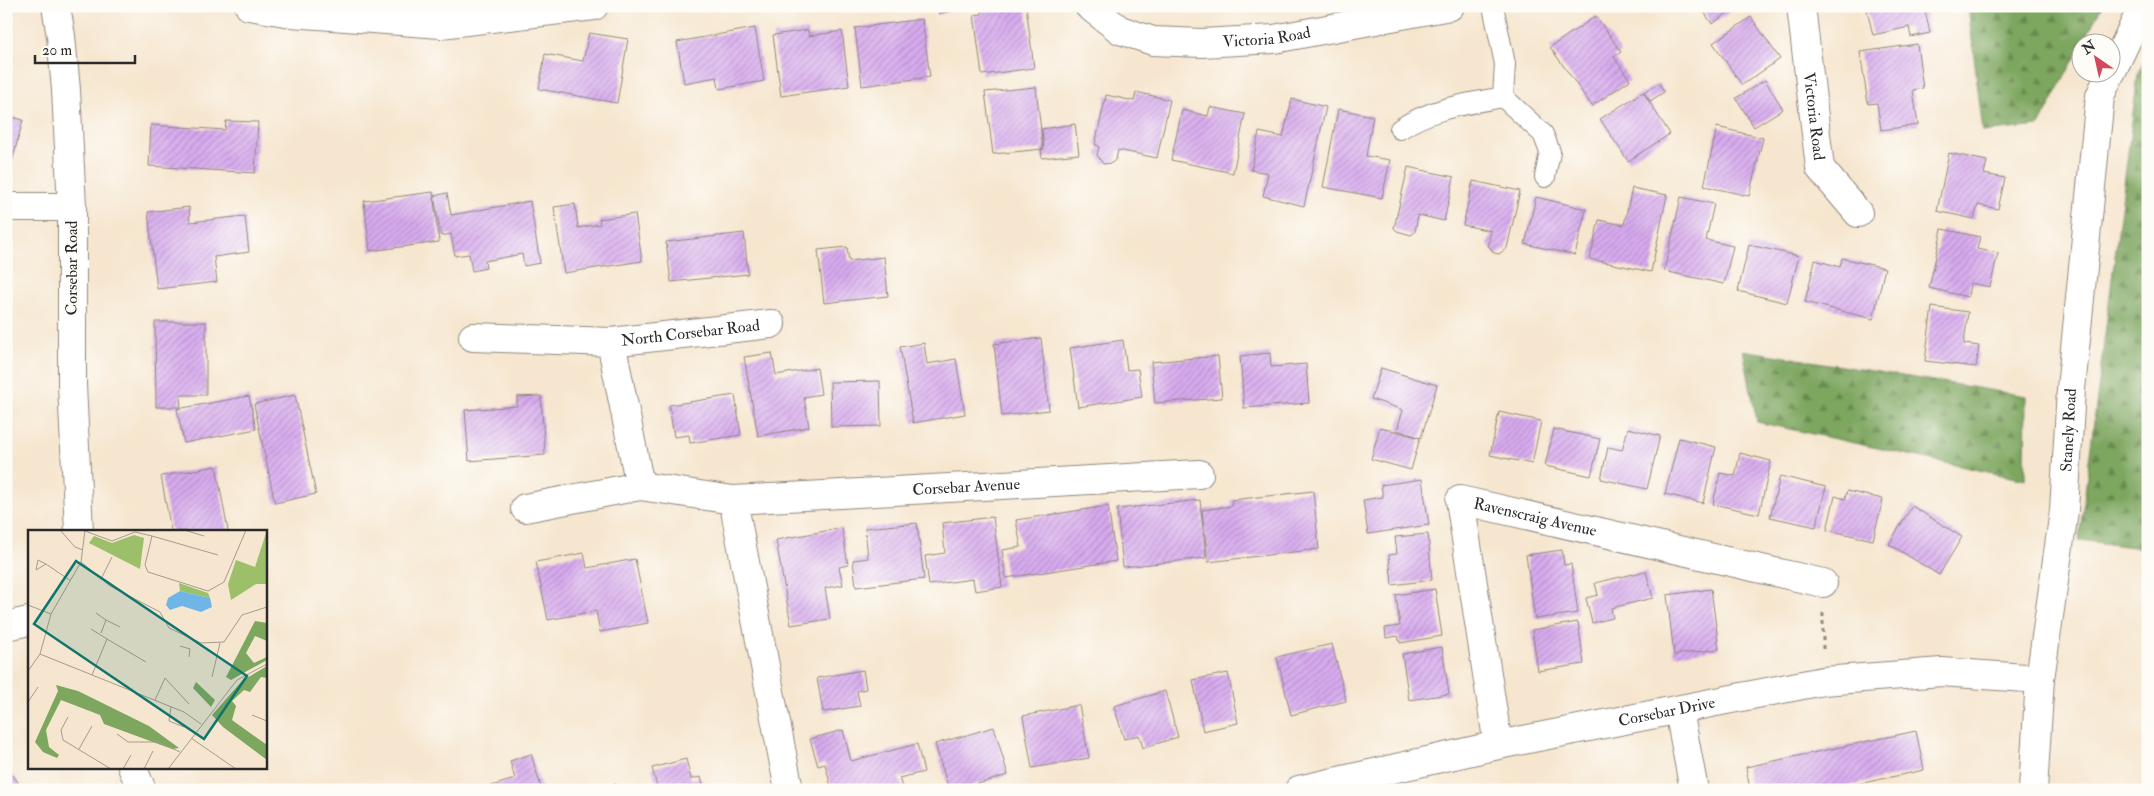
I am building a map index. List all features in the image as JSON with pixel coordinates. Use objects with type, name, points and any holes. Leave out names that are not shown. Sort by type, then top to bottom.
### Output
[{"type":"street","name":"Corsebar Road","points":[[56,6],[62,36],[72,207],[72,385],[79,530]]},
{"type":"street","points":[[249,6],[320,11],[441,24],[594,6]]},
{"type":"street","name":"Victoria Road","points":[[1089,6],[1120,30],[1152,41],[1202,43],[1274,39],[1450,6]]},
{"type":"street","name":"Victoria Road","points":[[1801,6],[1820,168],[1858,213]]},
{"type":"street","name":"Stanely Road","points":[[2122,50],[2144,6]]},
{"type":"street","name":"Stanely Road","points":[[2032,790],[2040,679],[2064,511],[2071,389],[2100,96],[2106,82]]},
{"type":"street","points":[[6,207],[72,207]]},
{"type":"street","name":"North Corsebar Road","points":[[473,337],[611,342],[771,324]]},
{"type":"street","name":"North Corsebar Road","points":[[611,342],[640,486]]},
{"type":"street","name":"Corsebar Avenue","points":[[525,508],[640,486],[733,500],[1198,474]]},
{"type":"street","points":[[733,500],[789,790]]},
{"type":"street","name":"Ravenscraig Avenue","points":[[1498,745],[1460,500],[1823,583]]},
{"type":"street","points":[[6,626],[28,621]]},
{"type":"street","name":"Corsebar Drive","points":[[1299,790],[1498,745],[1823,681],[1942,672],[2040,679]]},
{"type":"street","points":[[1679,710],[1694,790]]},
{"type":"street","points":[[132,768],[142,790]]},
{"type":"lane","points":[[1493,6],[1506,64],[1503,97]]},
{"type":"lane","points":[[1400,129],[1417,117],[1444,109],[1503,97]]},
{"type":"lane","points":[[1503,97],[1543,134],[1550,152],[1545,176]]},
{"type":"path","points":[[1823,583],[1823,681]]},
{"type":"green space","points":[[1968,6],[2102,6],[2088,32],[2072,32],[2072,63],[2039,126],[1983,132]]},
{"type":"green space","points":[[2148,53],[2148,549],[2079,540],[2138,74]]},
{"type":"green space","points":[[1743,350],[2026,396],[2025,480],[1757,422]]},
{"type":"building","points":[[937,6],[966,6],[966,7],[939,14]]},
{"type":"building","points":[[981,6],[1026,6],[1034,68],[982,75],[974,15],[982,14]]},
{"type":"building","points":[[1700,6],[1738,6],[1712,24]]},
{"type":"building","points":[[1866,6],[1924,6],[1930,33],[1911,37],[1909,27],[1873,35]]},
{"type":"building","points":[[1596,16],[1621,52],[1614,57],[1630,80],[1592,106],[1550,47]]},
{"type":"building","points":[[1751,17],[1780,59],[1742,85],[1713,43]]},
{"type":"building","points":[[922,19],[930,77],[862,86],[855,28]]},
{"type":"building","points":[[755,28],[764,81],[719,89],[717,77],[684,83],[677,42]]},
{"type":"building","points":[[808,30],[809,36],[842,31],[849,86],[781,96],[773,35]]},
{"type":"building","points":[[589,33],[628,39],[617,103],[539,89],[545,54],[583,61]]},
{"type":"building","points":[[1917,44],[1923,88],[1913,90],[1918,125],[1881,130],[1877,103],[1868,104],[1860,52]]},
{"type":"building","points":[[1765,80],[1783,109],[1754,127],[1736,98]]},
{"type":"building","points":[[1659,83],[1664,92],[1650,101],[1644,92]]},
{"type":"building","points":[[1036,87],[1043,149],[993,154],[985,92]]},
{"type":"building","points":[[1136,92],[1170,100],[1157,158],[1118,150],[1116,159],[1112,163],[1103,164],[1097,155],[1099,146],[1095,145],[1106,95],[1134,101]]},
{"type":"building","points":[[1643,92],[1670,134],[1628,161],[1600,119]]},
{"type":"building","points":[[1292,99],[1326,107],[1304,206],[1263,196],[1268,173],[1251,170],[1259,132],[1283,137]]},
{"type":"building","points":[[1210,107],[1245,114],[1233,173],[1171,160],[1182,110],[1208,116]]},
{"type":"building","points":[[1338,109],[1373,116],[1366,156],[1390,160],[1382,198],[1323,187]]},
{"type":"building","points":[[6,115],[23,120],[10,169],[6,168]]},
{"type":"building","points":[[226,121],[258,122],[255,173],[149,166],[151,125],[225,130]]},
{"type":"building","points":[[1075,124],[1079,154],[1042,158],[1041,150],[1044,149],[1042,129]]},
{"type":"building","points":[[1717,127],[1763,138],[1749,196],[1704,186]]},
{"type":"building","points":[[1949,153],[1987,161],[1984,174],[2005,178],[1998,209],[1978,205],[1974,219],[1937,211]]},
{"type":"building","points":[[1408,167],[1454,177],[1444,221],[1418,215],[1415,232],[1411,235],[1397,231],[1394,228]]},
{"type":"building","points":[[1473,181],[1520,191],[1507,248],[1499,254],[1494,253],[1488,245],[1491,231],[1463,225]]},
{"type":"building","points":[[1632,188],[1667,195],[1651,272],[1590,259],[1599,220],[1624,225]]},
{"type":"building","points":[[433,192],[439,242],[370,251],[364,201]]},
{"type":"building","points":[[447,193],[451,215],[530,201],[540,263],[524,266],[522,254],[485,261],[486,268],[472,271],[469,254],[455,256],[451,234],[441,236],[434,196]]},
{"type":"building","points":[[1536,197],[1586,209],[1575,255],[1525,244]]},
{"type":"building","points":[[1681,197],[1714,204],[1706,240],[1733,246],[1724,284],[1664,271]]},
{"type":"building","points":[[575,204],[578,228],[600,224],[599,219],[635,214],[642,261],[564,273],[554,207]]},
{"type":"building","points":[[189,207],[190,222],[245,216],[249,252],[214,257],[217,282],[157,289],[148,212]]},
{"type":"building","points":[[1942,229],[1980,237],[1977,249],[1998,253],[1990,287],[1970,283],[1968,297],[1929,288]]},
{"type":"building","points":[[744,233],[748,274],[671,282],[666,242]]},
{"type":"building","points":[[1749,245],[1799,256],[1787,303],[1738,291]]},
{"type":"building","points":[[847,247],[849,261],[884,257],[888,296],[824,303],[818,250]]},
{"type":"building","points":[[1842,258],[1885,268],[1873,319],[1805,302],[1815,260],[1840,267]]},
{"type":"building","points":[[1932,307],[1968,312],[1964,344],[1979,346],[1976,367],[1925,361]]},
{"type":"building","points":[[155,322],[206,322],[206,395],[180,395],[181,407],[156,407]]},
{"type":"building","points":[[1041,338],[1049,410],[1002,416],[994,344]]},
{"type":"building","points":[[1123,340],[1127,370],[1138,369],[1142,397],[1078,407],[1070,348]]},
{"type":"building","points":[[924,343],[927,364],[956,359],[965,414],[913,423],[900,347]]},
{"type":"building","points":[[772,353],[776,375],[817,368],[821,394],[804,397],[809,427],[758,436],[744,357]]},
{"type":"building","points":[[1270,353],[1271,367],[1306,364],[1309,403],[1244,408],[1240,356]]},
{"type":"building","points":[[1218,356],[1222,398],[1155,403],[1151,362]]},
{"type":"building","points":[[1381,368],[1437,385],[1421,438],[1397,430],[1403,410],[1371,399]]},
{"type":"building","points":[[880,381],[881,426],[831,427],[830,382]]},
{"type":"building","points":[[295,395],[316,494],[275,503],[254,404]]},
{"type":"building","points":[[735,395],[741,435],[690,443],[689,435],[674,437],[669,405]]},
{"type":"building","points":[[249,396],[256,429],[184,443],[177,409]]},
{"type":"building","points":[[541,396],[545,455],[469,461],[465,410],[517,406],[517,397]]},
{"type":"building","points":[[1499,412],[1541,421],[1532,464],[1490,455]]},
{"type":"building","points":[[1380,427],[1420,438],[1411,470],[1371,459]]},
{"type":"building","points":[[1628,428],[1660,436],[1647,489],[1601,479],[1608,447],[1622,450]]},
{"type":"building","points":[[1554,429],[1600,439],[1591,476],[1545,466]]},
{"type":"building","points":[[1679,438],[1716,447],[1703,503],[1665,494]]},
{"type":"building","points":[[1740,453],[1771,461],[1759,514],[1713,504],[1720,473],[1735,476]]},
{"type":"building","points":[[216,466],[228,530],[171,530],[161,476]]},
{"type":"building","points":[[1780,476],[1826,487],[1816,527],[1770,517]]},
{"type":"building","points":[[1422,479],[1429,525],[1368,534],[1363,500],[1383,497],[1381,485]]},
{"type":"building","points":[[1313,491],[1319,549],[1208,562],[1202,510],[1232,506],[1231,500]]},
{"type":"building","points":[[1847,491],[1883,499],[1873,540],[1827,530],[1835,496],[1845,499]]},
{"type":"building","points":[[1200,500],[1206,558],[1123,567],[1117,509]]},
{"type":"building","points":[[1108,506],[1116,561],[1006,578],[1002,550],[1021,547],[1016,520]]},
{"type":"building","points":[[1912,506],[1962,537],[1939,575],[1889,544]]},
{"type":"building","points":[[993,517],[1002,587],[975,591],[973,579],[929,585],[925,556],[945,553],[942,523]]},
{"type":"building","points":[[917,523],[924,579],[856,587],[853,560],[868,558],[865,528]]},
{"type":"building","points":[[842,528],[848,565],[839,567],[843,585],[825,588],[830,619],[791,625],[776,540]]},
{"type":"building","points":[[1428,534],[1432,580],[1392,585],[1389,555],[1397,554],[1395,537]]},
{"type":"building","points":[[1562,550],[1564,565],[1571,564],[1578,613],[1535,619],[1526,555]]},
{"type":"building","points":[[584,553],[587,568],[635,559],[648,623],[600,632],[596,611],[548,620],[536,562]]},
{"type":"building","points":[[1646,571],[1653,598],[1611,608],[1613,618],[1592,623],[1586,598],[1598,595],[1595,583]]},
{"type":"building","points":[[1435,589],[1442,636],[1400,643],[1398,636],[1386,638],[1385,628],[1400,626],[1396,595]]},
{"type":"building","points":[[1711,589],[1719,649],[1674,655],[1667,595]]},
{"type":"building","points":[[1578,622],[1584,664],[1538,671],[1532,630]]},
{"type":"building","points":[[1332,644],[1346,701],[1291,715],[1277,657]]},
{"type":"building","points":[[1442,647],[1449,694],[1409,700],[1402,654]]},
{"type":"building","points":[[863,670],[866,689],[857,691],[860,706],[823,712],[817,678]]},
{"type":"building","points":[[1228,673],[1238,723],[1203,731],[1193,680]]},
{"type":"building","points":[[1165,691],[1178,737],[1143,748],[1139,735],[1124,739],[1114,706]]},
{"type":"building","points":[[1079,705],[1089,758],[1032,768],[1023,716]]},
{"type":"building","points":[[994,727],[1008,775],[958,790],[949,790],[935,744]]},
{"type":"building","points":[[843,730],[851,761],[917,744],[924,772],[899,778],[903,790],[832,790],[825,764],[818,766],[810,739]]},
{"type":"building","points":[[1916,731],[1924,770],[1830,790],[1750,790],[1746,767]]},
{"type":"building","points":[[531,754],[542,790],[489,790],[488,787],[515,779],[510,761]]},
{"type":"building","points":[[686,759],[691,779],[701,777],[704,790],[648,790],[657,787],[652,768]]},
{"type":"building","points":[[13,775],[23,790],[6,790],[6,780]]},
{"type":"building","points":[[616,784],[618,790],[597,790],[597,789]]}]
